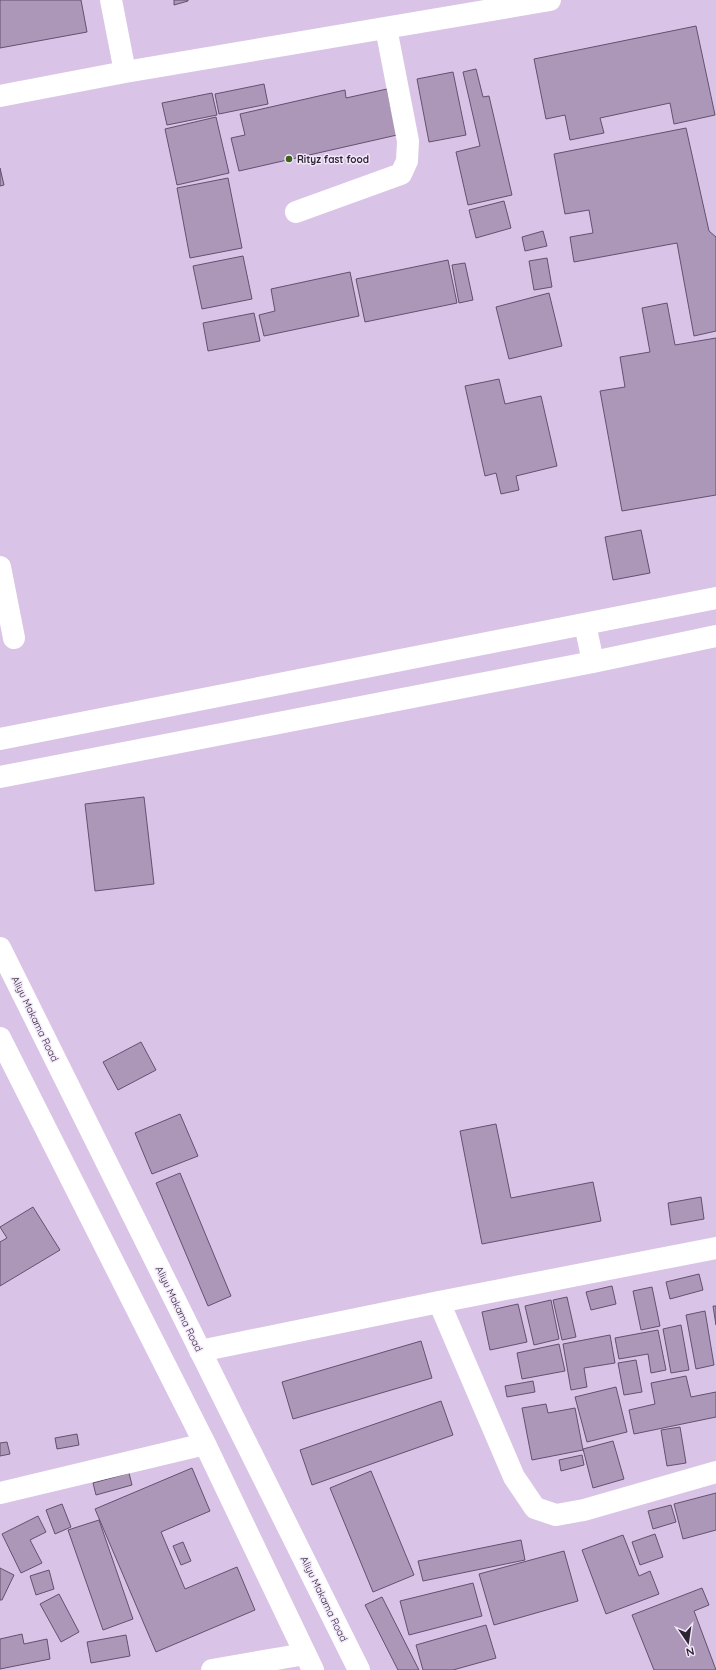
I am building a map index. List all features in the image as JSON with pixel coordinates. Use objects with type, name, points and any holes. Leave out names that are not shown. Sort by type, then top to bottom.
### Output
[{"type":"street","points":[[111,0],[125,72]]},
{"type":"street","points":[[0,96],[125,72],[550,0]]},
{"type":"street","points":[[296,212],[401,174],[408,161],[408,141],[386,28]]},
{"type":"street","points":[[0,567],[14,638]]},
{"type":"street","points":[[0,739],[716,598]]},
{"type":"street","points":[[585,624],[593,662]]},
{"type":"street","points":[[0,777],[593,662],[716,636]]},
{"type":"street","name":"Aliyu Makama Road","points":[[0,948],[359,1670]]},
{"type":"street","points":[[0,1038],[205,1444],[309,1662],[212,1670]]},
{"type":"street","points":[[200,1350],[716,1248]]},
{"type":"street","points":[[440,1302],[514,1477],[535,1508],[556,1515],[584,1510],[716,1472]]},
{"type":"street","points":[[0,1494],[205,1444]]},
{"type":"building","points":[[0,0],[81,0],[87,32],[0,48]]},
{"type":"building","points":[[174,0],[188,0],[188,1],[174,5]]},
{"type":"building","points":[[696,26],[715,115],[674,124],[670,103],[600,118],[604,133],[570,140],[565,115],[546,119],[534,59]]},
{"type":"building","points":[[476,69],[483,97],[489,96],[512,195],[468,205],[456,152],[480,146],[463,72]]},
{"type":"building","points":[[453,72],[466,135],[429,142],[417,79]]},
{"type":"building","points":[[264,84],[268,104],[219,114],[215,94]]},
{"type":"building","points":[[387,89],[397,135],[239,171],[231,138],[245,135],[240,114],[345,90],[346,98]]},
{"type":"building","points":[[212,93],[217,115],[167,125],[162,103]]},
{"type":"building","points":[[216,117],[229,173],[177,185],[165,129]]},
{"type":"building","points":[[686,128],[709,231],[716,237],[716,331],[694,336],[677,243],[574,262],[570,237],[593,233],[589,210],[565,214],[554,154]]},
{"type":"building","points":[[0,168],[4,185],[0,186]]},
{"type":"building","points":[[228,178],[242,248],[190,258],[177,188]]},
{"type":"building","points":[[504,201],[511,228],[476,238],[469,210]]},
{"type":"building","points":[[543,231],[547,246],[525,251],[522,237]]},
{"type":"building","points":[[243,256],[252,299],[202,309],[193,266]]},
{"type":"building","points":[[547,258],[552,287],[534,290],[529,261]]},
{"type":"building","points":[[448,260],[457,303],[365,322],[356,279]]},
{"type":"building","points":[[465,263],[473,300],[459,303],[452,265]]},
{"type":"building","points":[[350,272],[359,316],[264,336],[259,315],[275,311],[271,289]]},
{"type":"building","points":[[549,293],[562,346],[509,359],[496,307]]},
{"type":"building","points":[[667,303],[675,345],[716,338],[716,495],[622,511],[600,391],[625,387],[620,357],[650,352],[642,308]]},
{"type":"building","points":[[254,313],[260,341],[208,351],[203,323]]},
{"type":"building","points":[[499,379],[505,404],[541,396],[557,466],[516,476],[519,490],[501,494],[496,473],[485,476],[465,386]]},
{"type":"building","points":[[641,530],[650,573],[613,580],[605,537]]},
{"type":"building","points":[[144,797],[154,884],[95,891],[85,804]]},
{"type":"building","points":[[141,1042],[156,1070],[118,1090],[103,1062]]},
{"type":"building","points":[[180,1114],[198,1156],[152,1174],[135,1133]]},
{"type":"building","points":[[496,1124],[511,1198],[593,1182],[601,1221],[482,1244],[460,1131]]},
{"type":"building","points":[[180,1173],[231,1296],[208,1306],[156,1183]]},
{"type":"building","points":[[701,1197],[704,1219],[671,1225],[668,1203]]},
{"type":"building","points":[[33,1207],[60,1250],[0,1286],[0,1242],[7,1238],[0,1227]]},
{"type":"building","points":[[699,1274],[703,1290],[670,1299],[666,1282]]},
{"type":"building","points":[[612,1286],[616,1304],[591,1310],[586,1292]]},
{"type":"building","points":[[652,1287],[660,1326],[641,1330],[633,1291]]},
{"type":"building","points":[[567,1297],[576,1337],[562,1340],[553,1300]]},
{"type":"building","points":[[551,1300],[559,1339],[534,1345],[525,1306]]},
{"type":"building","points":[[518,1304],[527,1342],[490,1350],[482,1312]]},
{"type":"building","points":[[713,1306],[716,1306],[716,1325]]},
{"type":"building","points":[[705,1311],[714,1365],[696,1369],[686,1315]]},
{"type":"building","points":[[681,1325],[689,1370],[671,1373],[663,1329]]},
{"type":"building","points":[[658,1330],[666,1370],[651,1373],[648,1354],[619,1359],[615,1338]]},
{"type":"building","points":[[610,1335],[615,1363],[584,1368],[587,1387],[571,1390],[563,1344]]},
{"type":"building","points":[[421,1341],[432,1378],[293,1419],[282,1382]]},
{"type":"building","points":[[559,1344],[565,1371],[522,1379],[517,1353]]},
{"type":"building","points":[[636,1360],[642,1392],[624,1395],[618,1363]]},
{"type":"building","points":[[686,1376],[691,1397],[716,1392],[716,1417],[634,1434],[629,1410],[655,1404],[651,1383]]},
{"type":"building","points":[[533,1381],[535,1392],[507,1397],[505,1386]]},
{"type":"building","points":[[616,1387],[627,1432],[587,1442],[575,1397]]},
{"type":"building","points":[[441,1401],[453,1435],[312,1485],[300,1450]]},
{"type":"building","points":[[546,1404],[548,1413],[575,1408],[583,1450],[532,1460],[522,1408]]},
{"type":"building","points":[[680,1427],[686,1463],[667,1466],[661,1430]]},
{"type":"building","points":[[77,1434],[79,1445],[57,1449],[55,1438]]},
{"type":"building","points":[[613,1441],[624,1479],[593,1488],[583,1449]]},
{"type":"building","points":[[7,1442],[10,1454],[0,1456],[0,1443]]},
{"type":"building","points":[[582,1455],[584,1465],[561,1471],[559,1460]]},
{"type":"building","points":[[192,1468],[210,1511],[161,1532],[185,1589],[237,1567],[255,1610],[156,1652],[95,1509]]},
{"type":"building","points":[[371,1471],[414,1575],[373,1592],[330,1488]]},
{"type":"building","points":[[129,1473],[132,1485],[96,1495],[93,1483]]},
{"type":"building","points":[[716,1493],[716,1530],[683,1539],[674,1504]]},
{"type":"building","points":[[62,1504],[71,1527],[55,1534],[46,1510]]},
{"type":"building","points":[[671,1505],[676,1522],[653,1529],[648,1511]]},
{"type":"building","points":[[38,1516],[46,1532],[30,1540],[42,1563],[21,1573],[2,1534]]},
{"type":"building","points":[[99,1520],[133,1619],[103,1630],[68,1530]]},
{"type":"building","points":[[655,1534],[663,1557],[640,1565],[632,1542]]},
{"type":"building","points":[[623,1535],[639,1576],[650,1571],[659,1594],[606,1614],[582,1550]]},
{"type":"building","points":[[521,1540],[525,1560],[423,1581],[418,1561]]},
{"type":"building","points":[[183,1542],[191,1561],[181,1565],[173,1546]]},
{"type":"building","points":[[564,1551],[578,1601],[494,1625],[479,1574]]},
{"type":"building","points":[[0,1568],[14,1575],[2,1600],[0,1600]]},
{"type":"building","points":[[49,1570],[54,1589],[36,1595],[30,1576]]},
{"type":"building","points":[[473,1583],[482,1616],[409,1635],[400,1601]]},
{"type":"building","points":[[702,1588],[709,1605],[694,1611],[716,1670],[654,1670],[632,1615]]},
{"type":"building","points":[[59,1594],[79,1632],[61,1642],[40,1604]]},
{"type":"building","points":[[382,1597],[419,1670],[398,1670],[365,1605]]},
{"type":"building","points":[[486,1625],[496,1658],[453,1670],[423,1670],[416,1645]]},
{"type":"building","points":[[22,1634],[24,1644],[47,1639],[50,1659],[0,1669],[0,1639]]},
{"type":"building","points":[[126,1635],[130,1656],[91,1663],[87,1642]]},
{"type":"place","name":"Rityz fast food","points":[[289,159]]}]
